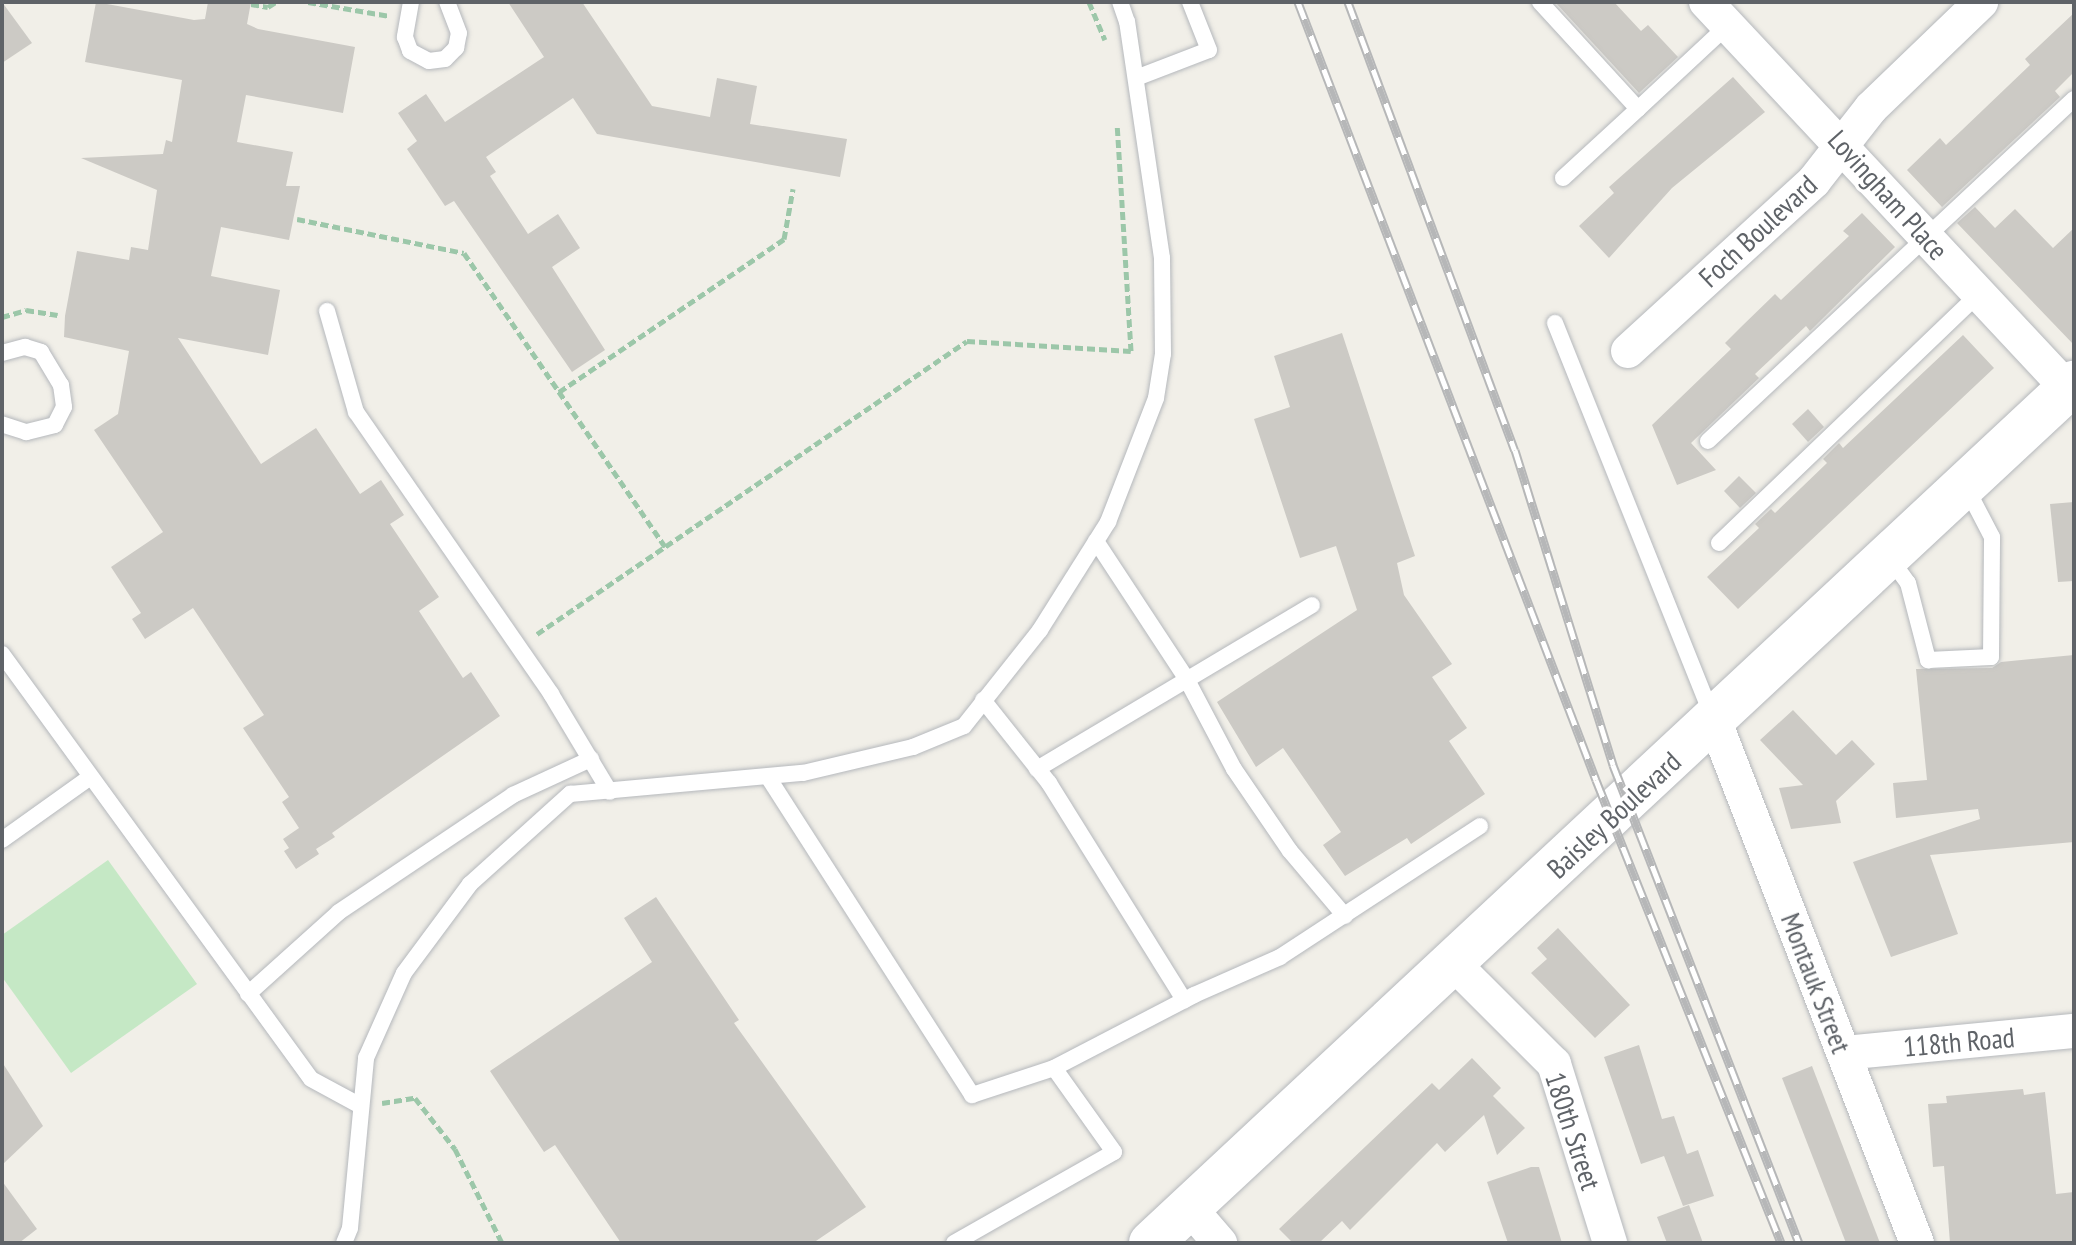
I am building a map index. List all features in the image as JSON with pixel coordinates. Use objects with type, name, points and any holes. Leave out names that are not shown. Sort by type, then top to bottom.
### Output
[{"type":"street","name":"Foch Boulevard","points":[[1628,351],[1814,181],[1871,108],[1981,2]]},
{"type":"street","name":"Lovingham Place","points":[[1717,14],[1842,145],[1978,295],[2071,386]]},
{"type":"street","name":"Baisley Boulevard","points":[[1151,1243],[1715,722],[2071,386]]},
{"type":"street","name":"Montauk Street","points":[[1715,722],[1917,1243]]},
{"type":"street","name":"180th Street","points":[[1452,962],[1554,1064],[1610,1243]]},
{"type":"street","name":"118th Road","points":[[1844,1053],[2074,1031]]},
{"type":"street","points":[[1189,1207],[1220,1243]]},
{"type":"lane","points":[[411,2],[405,37],[410,51],[429,61],[445,59],[456,48],[459,33],[447,2]]},
{"type":"lane","points":[[344,1243],[350,1228],[366,1058],[404,973],[470,884],[570,794],[768,777],[913,747],[964,726],[1040,630],[1096,541],[1156,398],[1163,354],[1162,258],[1136,78],[1120,2]]},
{"type":"lane","points":[[1136,78],[1209,50],[1190,2]]},
{"type":"lane","points":[[1540,2],[1638,109]]},
{"type":"lane","points":[[1563,178],[1638,109],[1717,14]]},
{"type":"lane","points":[[1708,441],[2074,99]]},
{"type":"lane","points":[[1719,543],[1978,295]]},
{"type":"lane","points":[[327,311],[356,412],[591,759],[610,792]]},
{"type":"lane","points":[[1555,323],[1715,722]]},
{"type":"lane","points":[[2,353],[25,347],[41,352],[61,385],[64,407],[55,425],[26,432],[2,424]]},
{"type":"lane","points":[[1889,557],[1908,583],[1928,660],[1991,657],[1992,537],[1966,485]]},
{"type":"lane","points":[[1096,541],[1186,678],[1234,769],[1290,851],[1345,916]]},
{"type":"lane","points":[[1037,769],[1312,605]]},
{"type":"lane","points":[[2,654],[89,778],[311,1079],[361,1106]]},
{"type":"lane","points":[[983,700],[1037,769],[1184,1000]]},
{"type":"lane","points":[[248,994],[339,912],[513,795],[591,759]]},
{"type":"lane","points":[[768,777],[972,1095],[1054,1068],[1184,1000],[1280,957],[1480,826]]},
{"type":"lane","points":[[2,840],[89,778]]},
{"type":"lane","points":[[954,1243],[1114,1152],[1054,1068]]},
{"type":"path","points":[[251,4],[268,7],[276,2]]},
{"type":"path","points":[[1089,2],[1107,44]]},
{"type":"path","points":[[537,634],[967,341],[1131,351],[1119,175]]},
{"type":"path","points":[[559,392],[784,239],[793,189]]},
{"type":"path","points":[[297,219],[464,253],[665,547]]},
{"type":"path","points":[[2,317],[26,310],[58,315]]},
{"type":"path","points":[[361,1106],[415,1098],[455,1149],[502,1243]]},
{"type":"green space","points":[[108,860],[197,984],[71,1073],[2,977],[2,935]]},
{"type":"building","points":[[2,2],[32,43],[2,63]]},
{"type":"building","points":[[96,2],[194,20],[205,19],[208,2],[251,2],[247,24],[258,29],[355,47],[343,113],[246,95],[237,142],[293,152],[286,186],[300,186],[289,240],[221,227],[211,276],[280,290],[268,355],[178,338],[261,464],[316,428],[360,494],[381,480],[404,515],[390,524],[439,597],[419,611],[463,678],[471,672],[500,716],[332,833],[335,837],[316,849],[319,854],[296,869],[284,851],[289,848],[283,839],[299,828],[282,802],[289,797],[243,728],[264,715],[193,608],[145,639],[132,619],[141,613],[111,567],[163,532],[94,430],[118,414],[129,351],[64,337],[65,316],[77,251],[129,260],[131,247],[148,250],[157,190],[81,158],[163,154],[166,140],[172,142],[182,80],[85,62]]},
{"type":"building","points":[[508,2],[582,2],[652,106],[710,117],[717,78],[757,86],[750,124],[847,139],[840,177],[597,134],[573,98],[486,157],[496,172],[490,176],[528,234],[558,214],[580,248],[552,267],[605,350],[572,372],[454,201],[445,206],[407,149],[417,141],[398,113],[426,94],[445,122],[544,57]]},
{"type":"building","points":[[1555,2],[1614,2],[1641,31],[1648,25],[1678,57],[1639,93]]},
{"type":"building","points":[[2074,13],[2074,72],[2055,91],[2060,97],[1942,207],[1907,170],[1940,138],[1946,145],[1962,130],[2030,65],[2025,59]]},
{"type":"building","points":[[1733,77],[1765,112],[1672,188],[1609,258],[1579,226],[1614,193],[1609,187]]},
{"type":"building","points":[[1975,207],[1995,228],[2015,209],[2053,248],[2074,228],[2074,345],[1957,223]]},
{"type":"building","points":[[1862,213],[1895,247],[1810,331],[1806,326],[1755,374],[1759,378],[1691,443],[1716,470],[1677,485],[1652,425],[1731,349],[1725,343],[1775,294],[1781,300],[1849,236],[1843,231]]},
{"type":"building","points":[[1342,333],[1415,556],[1397,563],[1404,595],[1452,664],[1432,677],[1467,728],[1449,741],[1485,794],[1411,844],[1407,838],[1345,876],[1323,845],[1341,832],[1283,748],[1256,767],[1217,702],[1357,610],[1336,546],[1300,558],[1254,419],[1290,407],[1274,356]]},
{"type":"building","points":[[1963,335],[1994,368],[1738,609],[1707,577],[1759,528],[1755,524],[1771,509],[1775,513],[1827,463],[1823,459],[1839,443],[1843,448]]},
{"type":"building","points":[[1808,409],[1824,427],[1808,442],[1792,424]]},
{"type":"building","points":[[1739,476],[1756,493],[1740,508],[1724,491]]},
{"type":"building","points":[[2074,502],[2074,581],[2058,582],[2050,504]]},
{"type":"building","points":[[2074,655],[2074,842],[1930,855],[1958,934],[1891,957],[1853,862],[1980,819],[1978,809],[1896,818],[1893,783],[1927,780],[1916,669],[1992,668],[2001,662]]},
{"type":"building","points":[[1793,710],[1836,755],[1852,740],[1875,764],[1836,801],[1841,823],[1791,829],[1779,788],[1803,785],[1760,740]]},
{"type":"building","points":[[656,897],[739,1020],[734,1023],[866,1207],[813,1243],[621,1243],[555,1145],[544,1152],[490,1071],[652,962],[624,918]]},
{"type":"building","points":[[1558,928],[1630,1005],[1595,1038],[1531,973],[1547,959],[1537,948]]},
{"type":"building","points":[[1639,1045],[1662,1119],[1674,1116],[1687,1154],[1698,1150],[1714,1196],[1683,1206],[1664,1156],[1641,1164],[1604,1057]]},
{"type":"building","points":[[1472,1058],[1501,1088],[1493,1096],[1525,1128],[1497,1155],[1484,1115],[1445,1152],[1437,1143],[1350,1230],[1342,1221],[1319,1243],[1293,1243],[1279,1229],[1432,1083],[1439,1090]]},
{"type":"building","points":[[2,1062],[43,1126],[2,1165]]},
{"type":"building","points":[[1812,1066],[1880,1243],[1846,1243],[1782,1078]]},
{"type":"building","points":[[2023,1089],[2024,1095],[2045,1092],[2056,1194],[2074,1192],[2074,1243],[1950,1243],[1944,1166],[1933,1167],[1928,1104],[1947,1103],[1946,1096]]},
{"type":"building","points":[[1539,1167],[1562,1243],[1508,1243],[1487,1182]]},
{"type":"building","points":[[2,1181],[37,1229],[19,1243],[2,1243]]},
{"type":"building","points":[[1689,1205],[1703,1243],[1667,1243],[1657,1217]]},
{"type":"railway","points":[[1298,2],[1596,780],[1781,1243]]},
{"type":"railway","points":[[1348,2],[1515,450],[1613,765],[1799,1243]]}]
